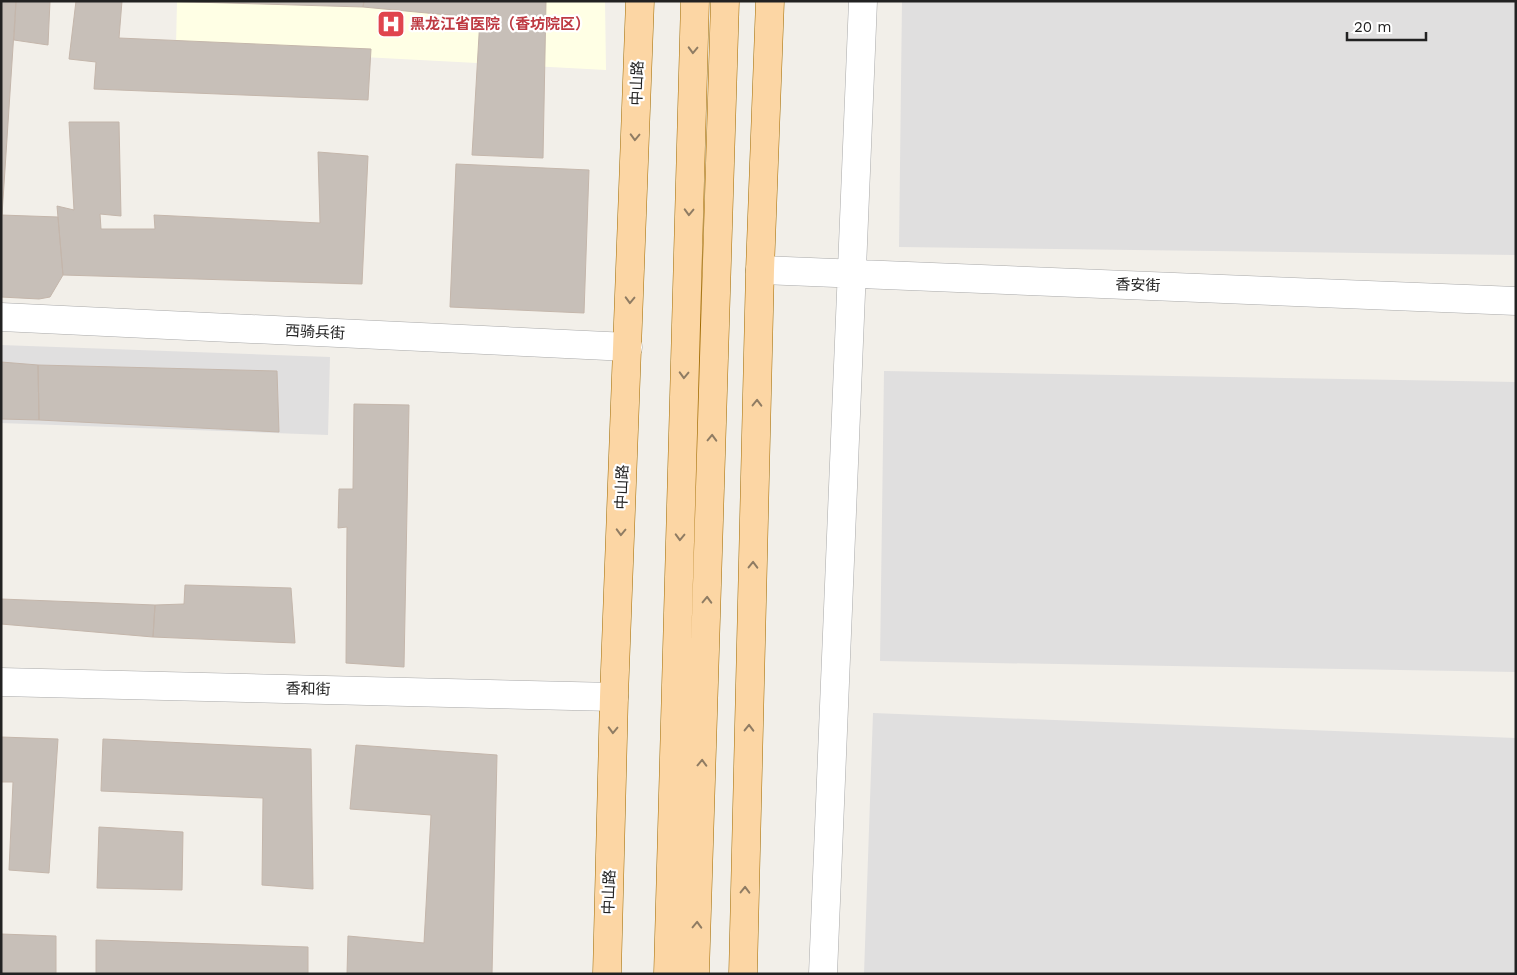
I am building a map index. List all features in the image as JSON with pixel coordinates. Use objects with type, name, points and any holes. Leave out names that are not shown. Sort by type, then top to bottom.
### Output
[{"type":"main road","name":"中山路","points":[[607,974],[614,697],[640,1]]},
{"type":"main road","points":[[668,974],[695,1]]},
{"type":"main road","points":[[695,974],[725,1]]},
{"type":"main road","points":[[743,974],[760,270],[770,1]]},
{"type":"street","points":[[823,974],[863,1]]},
{"type":"street","name":"香安街","points":[[760,270],[1516,301]]},
{"type":"street","name":"西骑兵街","points":[[1,317],[628,347]]},
{"type":"street","name":"香和街","points":[[1,682],[614,697]]},
{"type":"shaded area","name":"黑龙江省医院（香坊院区）","points":[[177,1],[605,1],[606,70],[176,47]]},
{"type":"shaded area","points":[[902,1],[1516,1],[1516,255],[899,247]]},
{"type":"shaded area","points":[[1,345],[330,357],[328,435],[1,423]]},
{"type":"shaded area","points":[[884,371],[1516,382],[1516,672],[880,661]]},
{"type":"shaded area","points":[[873,713],[1516,738],[1516,974],[864,974]]},
{"type":"building","points":[[1,1],[16,1],[2,215],[1,215]]},
{"type":"building","points":[[16,1],[50,1],[48,45],[14,40]]},
{"type":"building","points":[[76,1],[122,1],[119,38],[371,49],[368,100],[94,89],[96,62],[69,59]]},
{"type":"building","points":[[158,1],[364,1],[363,7]]},
{"type":"building","points":[[364,1],[546,1],[543,158],[472,155],[480,18],[363,7]]},
{"type":"building","points":[[69,122],[119,122],[121,216],[100,214],[101,229],[155,229],[154,215],[320,223],[318,152],[368,156],[362,284],[63,275],[57,206],[74,210]]},
{"type":"building","points":[[456,164],[589,170],[584,313],[450,307]]},
{"type":"building","points":[[1,215],[58,217],[63,275],[50,297],[39,299],[1,297]]},
{"type":"building","points":[[1,362],[38,365],[39,420],[1,419]]},
{"type":"building","points":[[38,365],[277,371],[279,432],[39,420]]},
{"type":"building","points":[[354,404],[409,405],[404,667],[346,663],[347,527],[338,528],[339,489],[353,489]]},
{"type":"building","points":[[185,585],[291,588],[295,643],[153,637],[155,605],[184,604]]},
{"type":"building","points":[[1,599],[155,605],[153,637],[1,624]]},
{"type":"building","points":[[1,737],[58,739],[49,873],[9,870],[13,782],[1,782]]},
{"type":"building","points":[[103,739],[311,749],[313,889],[262,885],[263,798],[101,791]]},
{"type":"building","points":[[356,745],[497,755],[492,974],[347,974],[348,936],[424,943],[431,815],[350,809]]},
{"type":"building","points":[[99,827],[183,832],[182,890],[97,888]]},
{"type":"building","points":[[1,934],[56,936],[56,974],[1,974]]},
{"type":"building","points":[[96,940],[308,947],[308,974],[96,974]]},
{"type":"place","name":"黑龙江省医院（香坊院区）","points":[[391,24]]}]
